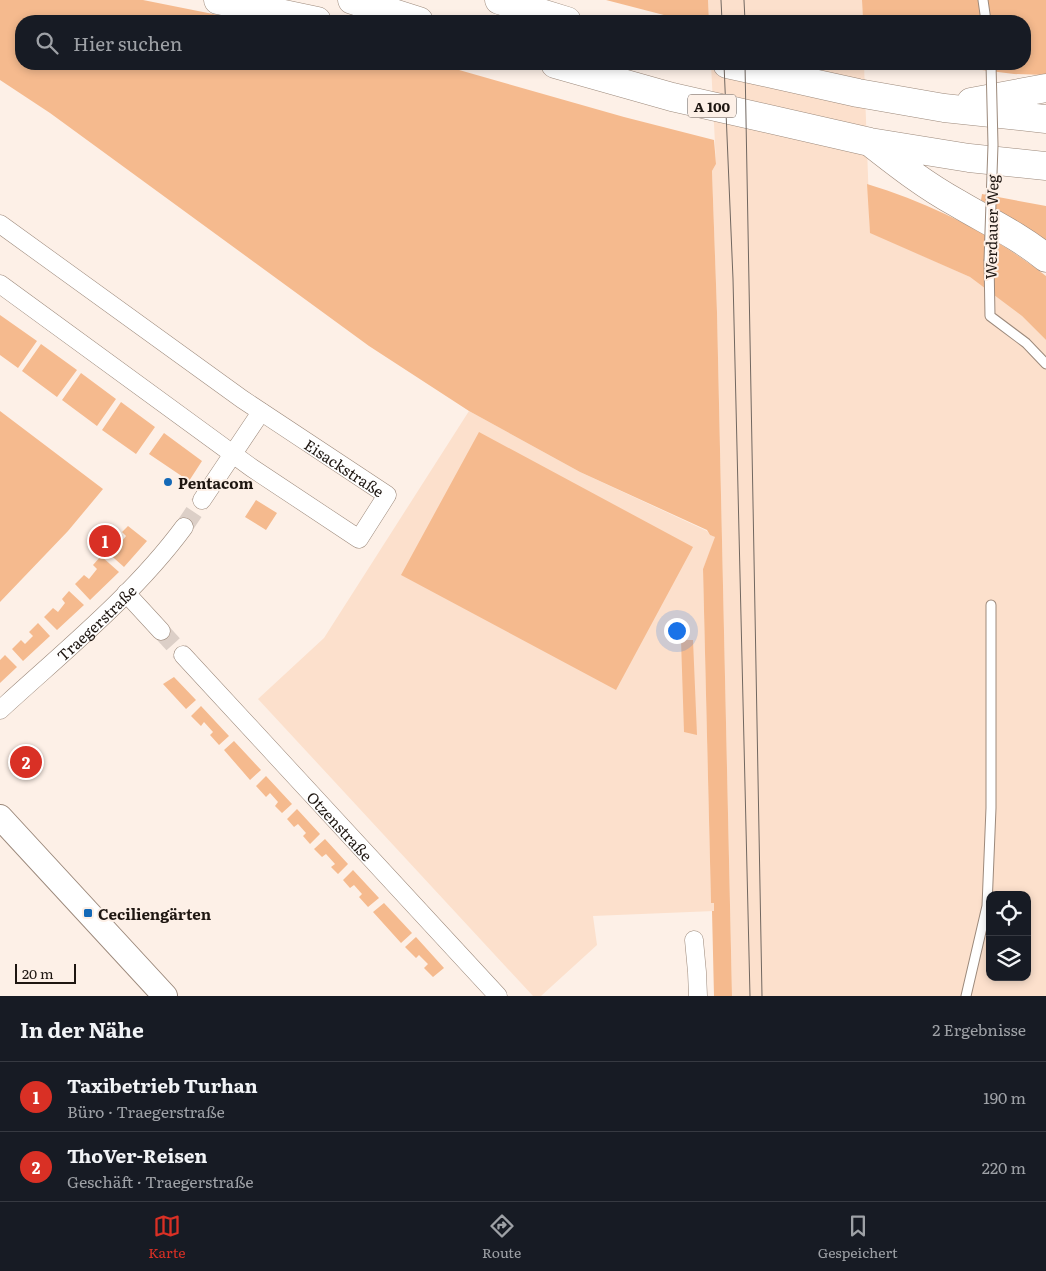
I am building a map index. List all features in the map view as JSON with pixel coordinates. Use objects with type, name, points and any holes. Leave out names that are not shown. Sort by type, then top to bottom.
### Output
[{"type":"highway","points":[[218,0],[289,15]]},
{"type":"highway","points":[[352,0],[400,15]]},
{"type":"highway","points":[[499,0],[548,15]]},
{"type":"highway","name":"A 100","points":[[577,70],[672,97],[870,142],[1042,169]]},
{"type":"highway","points":[[754,70],[858,93],[944,108],[1046,120]]},
{"type":"highway","points":[[944,108],[1046,88]]},
{"type":"highway","points":[[870,142],[914,178],[999,225],[1046,258]]},
{"type":"street","name":"Eisackstraße","points":[[0,224],[261,412],[387,495],[359,539],[233,454],[0,284]]},
{"type":"street","points":[[202,500],[261,412]]},
{"type":"street","name":"Traegerstraße","points":[[0,710],[126,593],[170,546],[184,527]]},
{"type":"street","points":[[126,593],[161,631]]},
{"type":"street","name":"Otzenstraße","points":[[183,656],[498,996]]},
{"type":"street","points":[[0,817],[165,996]]},
{"type":"street","points":[[694,940],[698,996]]},
{"type":"lane","points":[[983,0],[985,15]]},
{"type":"lane","name":"Werdauer Weg","points":[[990,70],[993,145],[989,262],[990,316],[1026,344],[1046,364]]},
{"type":"lane","points":[[966,996],[987,906],[991,808],[991,605]]},
{"type":"shaded area","points":[[0,0],[143,0],[218,15],[15,15],[15,70],[459,70],[624,117],[714,140],[716,164],[712,171],[717,312],[732,996],[714,996],[712,911],[714,911],[714,903],[711,903],[703,569],[715,537],[710,535],[707,530],[580,472],[469,411],[369,346],[50,113],[0,80]]},
{"type":"shaded area","points":[[606,0],[708,0],[709,15],[664,15]]},
{"type":"shaded area","points":[[708,0],[862,0],[863,15],[709,15]]},
{"type":"shaded area","points":[[862,0],[1046,0],[1046,75],[982,70],[1031,70],[1031,15],[863,15]]},
{"type":"shaded area","points":[[711,70],[864,70],[870,232],[970,277],[1022,316],[1046,340],[1046,996],[732,996],[717,312],[712,171],[716,164]]},
{"type":"shaded area","points":[[867,184],[915,201],[961,222],[1005,247],[1046,276],[1046,340],[1022,316],[970,277],[870,233]]},
{"type":"shaded area","points":[[982,194],[1046,206],[1046,241],[981,200]]},
{"type":"shaded area","points":[[0,315],[37,341],[18,368],[0,355]]},
{"type":"shaded area","points":[[41,344],[77,370],[57,397],[22,371]]},
{"type":"shaded area","points":[[81,373],[116,399],[97,426],[62,400]]},
{"type":"shaded area","points":[[121,402],[155,427],[136,454],[102,430]]},
{"type":"shaded area","points":[[0,411],[103,489],[68,531],[0,602]]},
{"type":"shaded area","points":[[469,411],[580,472],[707,531],[710,535],[716,537],[703,569],[711,903],[714,903],[714,911],[593,916],[597,945],[541,996],[533,996],[258,699],[324,638]]},
{"type":"shaded area","points":[[479,432],[693,547],[616,690],[401,575]]},
{"type":"shaded area","points":[[164,433],[202,461],[189,481],[149,454]]},
{"type":"shaded area","points":[[256,500],[277,513],[266,530],[245,517]]},
{"type":"shaded area","points":[[128,526],[147,541],[124,567],[106,551],[114,542],[119,545],[126,536],[122,532]]},
{"type":"shaded area","points":[[101,556],[119,572],[90,600],[75,584],[84,575],[89,579],[97,569],[93,565]]},
{"type":"shaded area","points":[[69,591],[84,605],[57,630],[44,617],[53,608],[58,612],[65,603],[62,599]]},
{"type":"shaded area","points":[[38,623],[50,636],[23,661],[12,649],[21,640],[25,644],[33,636],[29,632]]},
{"type":"shaded area","points":[[681,640],[693,640],[697,735],[684,732]]},
{"type":"shaded area","points":[[5,655],[17,667],[0,683],[0,660]]},
{"type":"shaded area","points":[[174,677],[196,700],[186,709],[163,684]]},
{"type":"shaded area","points":[[201,706],[229,736],[219,745],[210,735],[213,732],[204,722],[201,726],[191,716]]},
{"type":"shaded area","points":[[234,741],[261,770],[250,780],[224,750]]},
{"type":"shaded area","points":[[266,776],[292,804],[282,813],[275,806],[278,802],[270,793],[266,797],[256,786]]},
{"type":"shaded area","points":[[297,809],[320,834],[310,844],[303,836],[306,833],[298,824],[294,827],[287,819]]},
{"type":"shaded area","points":[[325,839],[348,864],[338,874],[331,867],[335,864],[326,854],[322,857],[314,849]]},
{"type":"shaded area","points":[[353,870],[379,898],[368,907],[359,897],[362,894],[354,885],[350,888],[343,880]]},
{"type":"shaded area","points":[[384,903],[412,933],[401,943],[373,912]]},
{"type":"shaded area","points":[[416,937],[444,968],[433,977],[424,968],[428,964],[419,955],[416,958],[405,947]]},
{"type":"tunnel","points":[[184,527],[202,500]]},
{"type":"tunnel","points":[[161,631],[183,655]]},
{"type":"tram line","points":[[721,0],[722,15]]},
{"type":"tram line","points":[[744,0],[745,15]]},
{"type":"tram line","points":[[724,70],[733,279],[750,996]]},
{"type":"tram line","points":[[745,70],[762,996]]},
{"type":"place","name":"Pentacom","points":[[168,482]]},
{"type":"place","name":"Taxibetrieb Turhan","points":[[105,541]]},
{"type":"place","name":"ThoVer-Reisen","points":[[26,762]]},
{"type":"place","name":"Ceciliengärten","points":[[88,913]]}]
